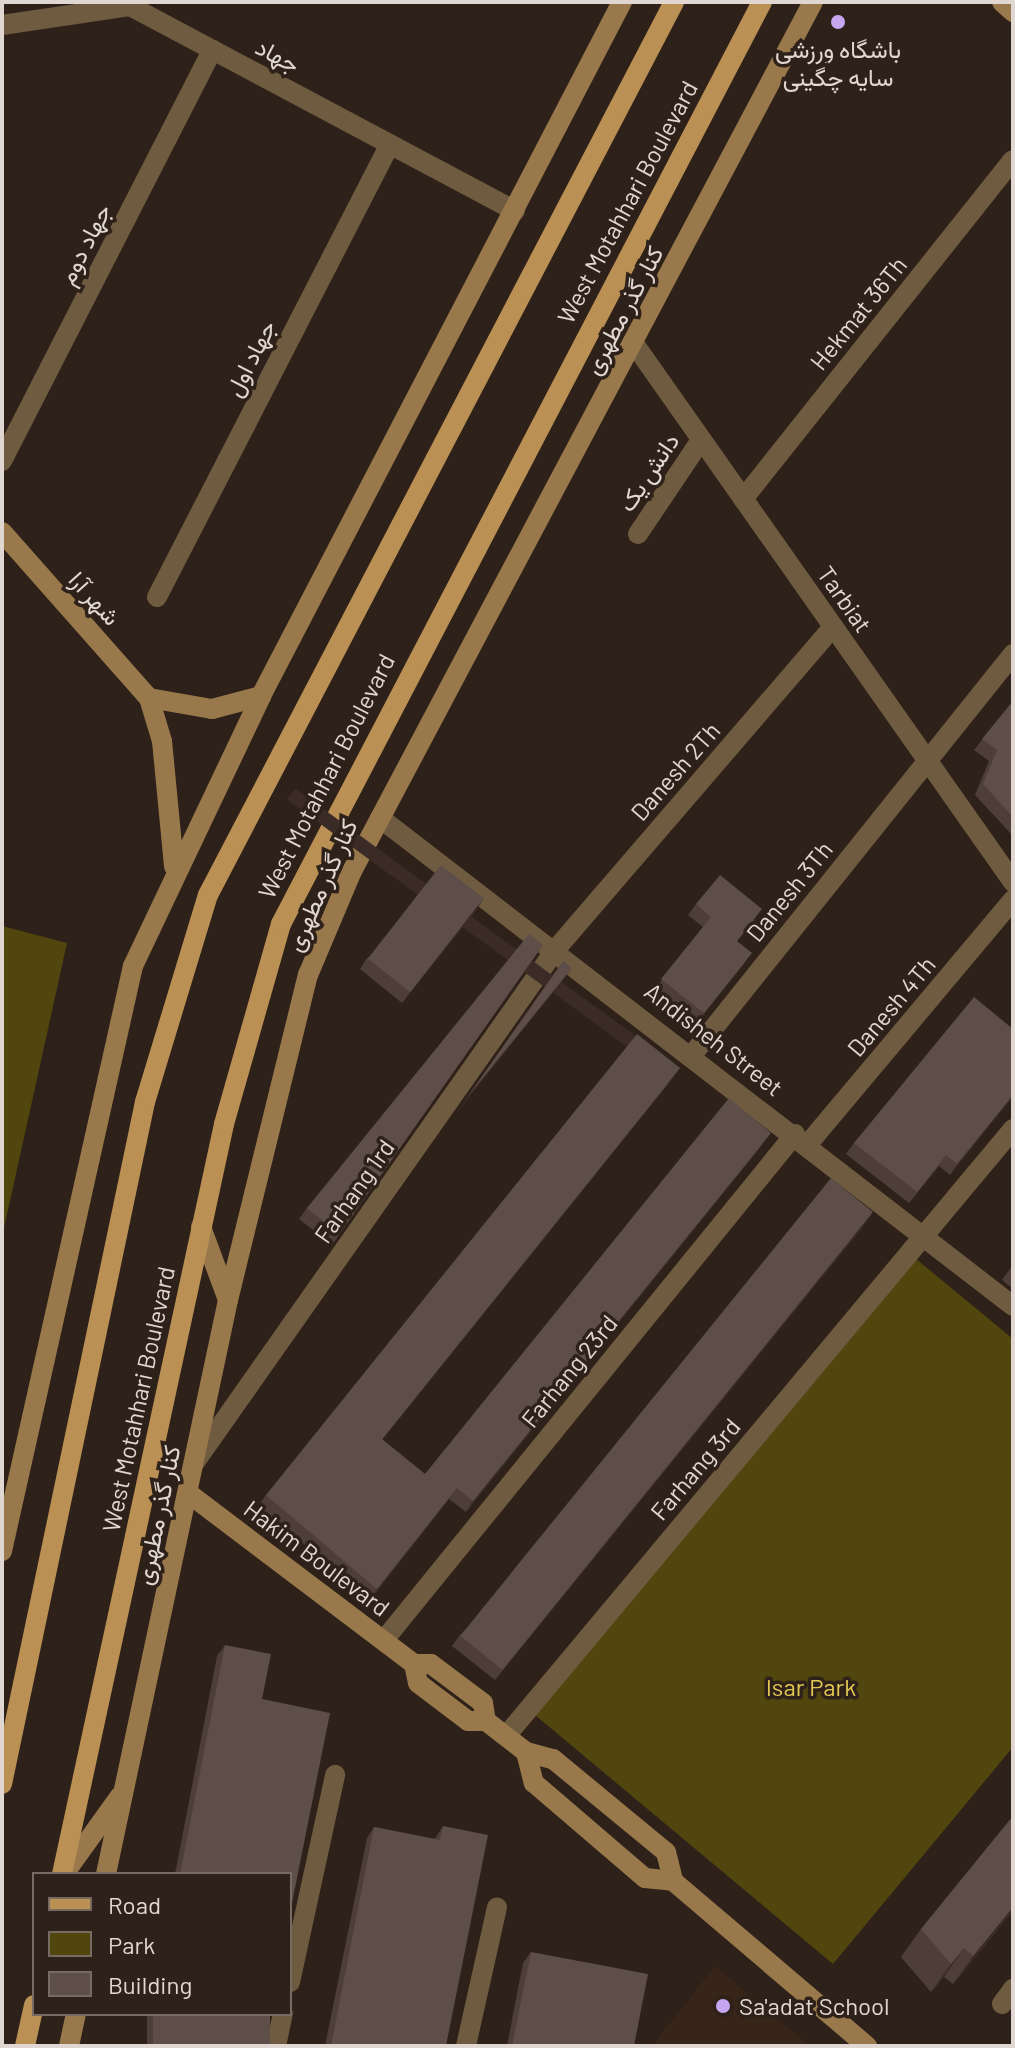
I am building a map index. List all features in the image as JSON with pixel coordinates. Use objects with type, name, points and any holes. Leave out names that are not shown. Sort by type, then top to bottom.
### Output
[{"type":"main road","points":[[2,1784],[145,1102],[208,895],[674,2]]},
{"type":"main road","name":"West Motahhari Boulevard","points":[[63,1872],[201,1227],[250,1021],[287,910],[762,2]]},
{"type":"main road","points":[[25,2046],[32,2014]]},
{"type":"street","points":[[2,1551],[113,1030],[174,868],[622,2]]},
{"type":"street","name":"کنار گذر مطهری","points":[[106,1872],[228,1300],[308,975],[380,818],[635,345],[813,2]]},
{"type":"street","points":[[1002,2],[1013,12]]},
{"type":"street","name":"جهاد","points":[[2,26],[130,6],[515,211]]},
{"type":"street","name":"جهاد دوم","points":[[2,461],[212,50]]},
{"type":"street","name":"جهاد اول","points":[[157,597],[390,144]]},
{"type":"street","name":"Hekmat 36Th","points":[[743,499],[1013,160]]},
{"type":"street","name":"Tarbiat","points":[[635,345],[1013,882]]},
{"type":"street","name":"دانش یک","points":[[638,534],[701,440]]},
{"type":"street","name":"شهر آرا","points":[[2,532],[149,698]]},
{"type":"street","name":"Danesh 2Th","points":[[556,949],[833,627]]},
{"type":"street","name":"Danesh 3Th","points":[[692,1055],[1013,654]]},
{"type":"street","points":[[174,868],[162,741],[149,698],[212,709],[261,696]]},
{"type":"street","name":"Andisheh Street","points":[[380,818],[556,949],[1013,1306]]},
{"type":"street","name":"Danesh 4Th","points":[[802,1139],[1013,900]]},
{"type":"street","name":"Farhang 1rd","points":[[195,1462],[556,949]]},
{"type":"street","name":"Farhang 3rd","points":[[506,1736],[1013,1129]]},
{"type":"street","name":"Farhang 23rd","points":[[384,1640],[802,1139]]},
{"type":"street","points":[[201,1227],[228,1300]]},
{"type":"street","name":"Hakim Boulevard","points":[[188,1493],[414,1664],[418,1683],[468,1721],[486,1721],[526,1752],[553,1759],[666,1852],[673,1881]]},
{"type":"street","name":"Hakim Boulevard","points":[[526,1752],[534,1783],[645,1878],[673,1881],[867,2046]]},
{"type":"street","points":[[292,1973],[335,1775]]},
{"type":"street","points":[[64,1872],[125,1789]]},
{"type":"street","points":[[466,2046],[497,1907]]},
{"type":"street","points":[[69,2046],[76,2016]]},
{"type":"street","points":[[276,2046],[283,2016]]},
{"type":"shaded area","name":"Sa'adat School","points":[[715,1966],[810,2046],[652,2046]]},
{"type":"green space","points":[[2,926],[67,943],[2,1237]]},
{"type":"green space","name":"Isar Park","points":[[915,1258],[1013,1339],[1013,1747],[833,1964],[535,1715]]},
{"type":"building","points":[[1013,701],[1013,817],[983,784],[997,750],[982,739]]},
{"type":"building","points":[[441,865],[484,898],[410,992],[368,959]]},
{"type":"building","points":[[720,875],[762,909],[737,941],[752,953],[704,1013],[661,979],[711,917],[696,904]]},
{"type":"building","points":[[529,934],[543,945],[339,1234],[307,1208]]},
{"type":"building","points":[[563,961],[572,968],[466,1099]]},
{"type":"building","points":[[974,997],[1013,1029],[1013,1095],[957,1164],[946,1155],[917,1192],[854,1143]]},
{"type":"building","points":[[637,1034],[680,1068],[382,1439],[425,1474],[729,1098],[771,1133],[473,1501],[457,1488],[377,1589],[266,1495]]},
{"type":"building","points":[[831,1178],[873,1212],[502,1670],[460,1636]]},
{"type":"building","points":[[225,1645],[271,1654],[262,1699],[330,1713],[292,1903],[292,1872],[180,1872]]},
{"type":"building","points":[[1013,1816],[1013,1907],[973,1956],[964,1948],[951,1964],[921,1929]]},
{"type":"building","points":[[443,1826],[488,1835],[446,2046],[331,2046],[374,1827],[440,1840]]},
{"type":"building","points":[[531,1952],[648,1974],[634,2046],[512,2046]]},
{"type":"building","points":[[153,2016],[270,2016],[270,2046],[153,2046]]},
{"type":"place","name":"باشگاه ورزشى سايه چگينى","points":[[838,22]]},
{"type":"place","name":"Sa'adat School","points":[[723,2006]]}]
